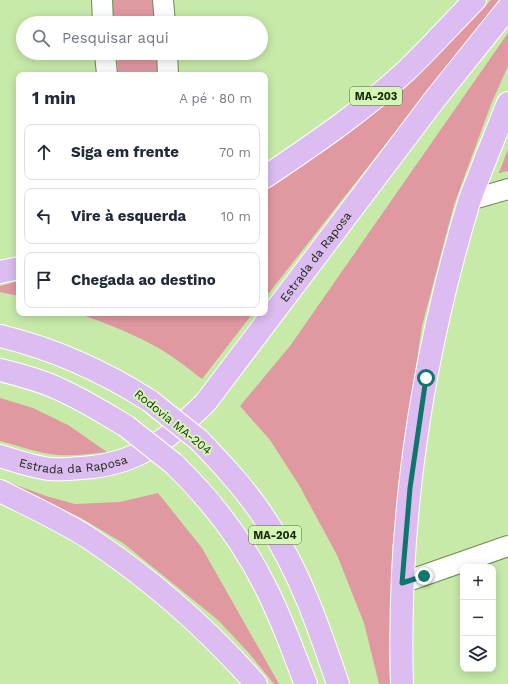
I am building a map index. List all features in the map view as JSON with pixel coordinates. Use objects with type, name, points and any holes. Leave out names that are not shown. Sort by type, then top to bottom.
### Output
[{"type":"main road","name":"MA-203","points":[[268,175],[364,108],[407,70],[475,0]]},
{"type":"main road","name":"Estrada da Raposa","points":[[0,456],[51,469],[91,468],[109,465],[143,453],[180,427],[206,402],[435,99],[508,8]]},
{"type":"main road","points":[[402,684],[402,583],[410,488],[424,392],[440,310],[470,200],[508,104]]},
{"type":"main road","points":[[0,272],[16,269]]},
{"type":"main road","name":"Rodovia MA-204","points":[[0,336],[40,347],[75,360],[106,374],[150,401],[199,440],[221,462],[249,496],[268,523],[282,547],[305,594],[338,684]]},
{"type":"main road","name":"MA-204","points":[[0,370],[32,379],[58,389],[88,404],[126,426],[174,464],[212,503],[241,543],[254,564],[276,610],[306,684]]},
{"type":"main road","points":[[0,491],[42,512],[88,538],[136,572],[200,625],[228,652],[256,684]]},
{"type":"street","points":[[102,0],[103,16]]},
{"type":"street","points":[[163,0],[164,16]]},
{"type":"street","points":[[106,60],[107,72]]},
{"type":"street","points":[[167,60],[168,72]]},
{"type":"street","points":[[470,200],[508,189]]},
{"type":"street","points":[[402,583],[508,546]]},
{"type":"green space","points":[[112,0],[153,0],[154,16],[113,16]]},
{"type":"green space","points":[[491,0],[499,0],[268,294],[268,188],[333,144],[409,82]]},
{"type":"green space","points":[[508,33],[508,66],[491,104],[454,205],[422,326],[401,466],[392,552],[389,657],[390,684],[379,684],[364,623],[337,555],[299,485],[270,440],[240,406],[290,346]]},
{"type":"green space","points":[[117,60],[158,60],[159,72],[118,72]]},
{"type":"green space","points":[[508,149],[508,171],[499,173]]},
{"type":"green space","points":[[16,282],[16,295],[0,292],[0,286]]},
{"type":"green space","points":[[85,316],[251,316],[202,379],[158,348],[142,339]]},
{"type":"green space","points":[[0,398],[33,408],[68,425],[107,452],[57,455],[0,441]]},
{"type":"green space","points":[[0,479],[46,496],[75,504],[120,502],[158,493],[202,548],[279,684],[274,684],[248,652],[218,620],[123,543],[81,518]]},
{"type":"route","points":[[424,576],[402,583],[410,488],[426,378]]}]
